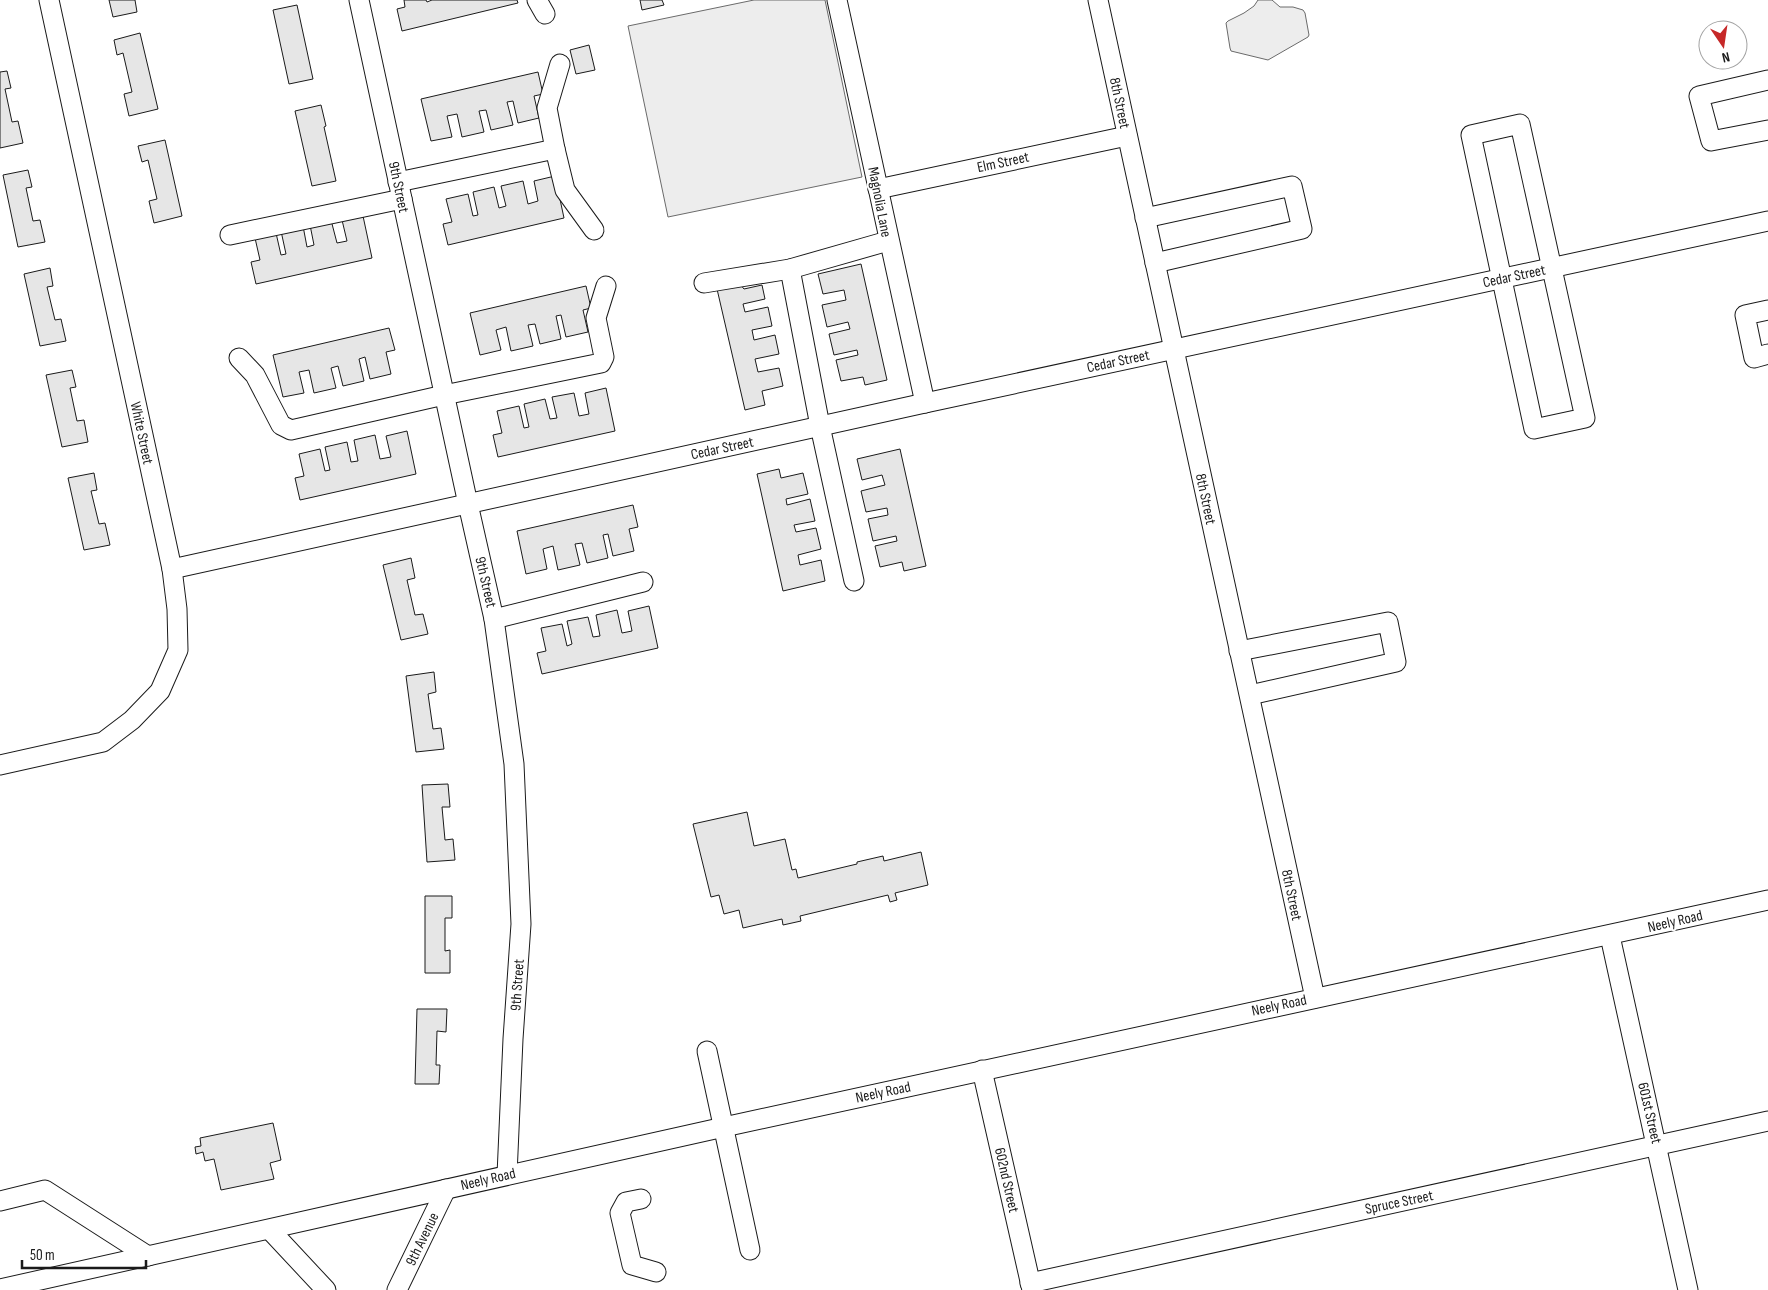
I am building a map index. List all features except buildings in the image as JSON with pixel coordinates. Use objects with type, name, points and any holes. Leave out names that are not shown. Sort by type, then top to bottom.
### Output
[{"type":"street","name":"White Street","points":[[0,764],[103,742],[132,720],[160,691],[178,650],[178,609],[172,569],[49,0]]},
{"type":"street","name":"9th Street","points":[[359,0],[494,618],[514,764],[521,924],[506,1175]]},
{"type":"street","name":"Magnolia Lane","points":[[837,0],[888,241],[925,403]]},
{"type":"street","name":"8th Street","points":[[1098,0],[1315,998]]},
{"type":"street","points":[[560,64],[547,108],[555,150],[565,190],[594,230]]},
{"type":"street","points":[[1768,80],[1699,96],[1711,141],[1768,130]]},
{"type":"street","points":[[1520,124],[1552,268],[1585,418],[1534,429],[1471,134],[1520,124]]},
{"type":"street","name":"Elm Street","points":[[878,189],[1127,136]]},
{"type":"street","points":[[230,235],[555,150]]},
{"type":"street","points":[[1145,218],[1292,186],[1302,229],[1155,263]]},
{"type":"street","name":"Cedar Street","points":[[468,504],[1768,221]]},
{"type":"street","points":[[704,283],[790,270],[888,241]]},
{"type":"street","points":[[790,270],[820,426],[854,580]]},
{"type":"street","points":[[239,358],[255,375],[281,425],[291,430],[601,363],[604,357],[596,318],[606,286]]},
{"type":"street","points":[[1768,310],[1745,315],[1754,358],[1768,354]]},
{"type":"street","points":[[172,569],[468,504]]},
{"type":"street","points":[[494,618],[643,582]]},
{"type":"street","points":[[1239,650],[1388,622],[1396,662],[1250,695]]},
{"type":"street","name":"Neely Road","points":[[0,1290],[506,1175],[982,1070],[1610,936],[1768,900]]},
{"type":"street","name":"601st Street","points":[[1610,936],[1688,1290]]},
{"type":"street","points":[[707,1051],[750,1250]]},
{"type":"street","name":"602nd Street","points":[[982,1070],[1031,1286]]},
{"type":"street","name":"Spruce Street","points":[[1031,1286],[1768,1121]]},
{"type":"street","name":"9th Avenue","points":[[397,1290],[446,1189]]},
{"type":"street","points":[[0,1201],[46,1190],[148,1256]]},
{"type":"street","points":[[641,1199],[626,1202],[620,1212],[632,1265],[656,1272]]},
{"type":"street","points":[[270,1230],[326,1290]]},
{"type":"shaded area","points":[[754,0],[825,0],[862,177],[668,217],[628,26]]},
{"type":"shaded area","points":[[1258,0],[1272,0],[1280,7],[1293,7],[1303,10],[1308,37],[1268,60],[1231,51],[1226,23],[1254,6]]}]
